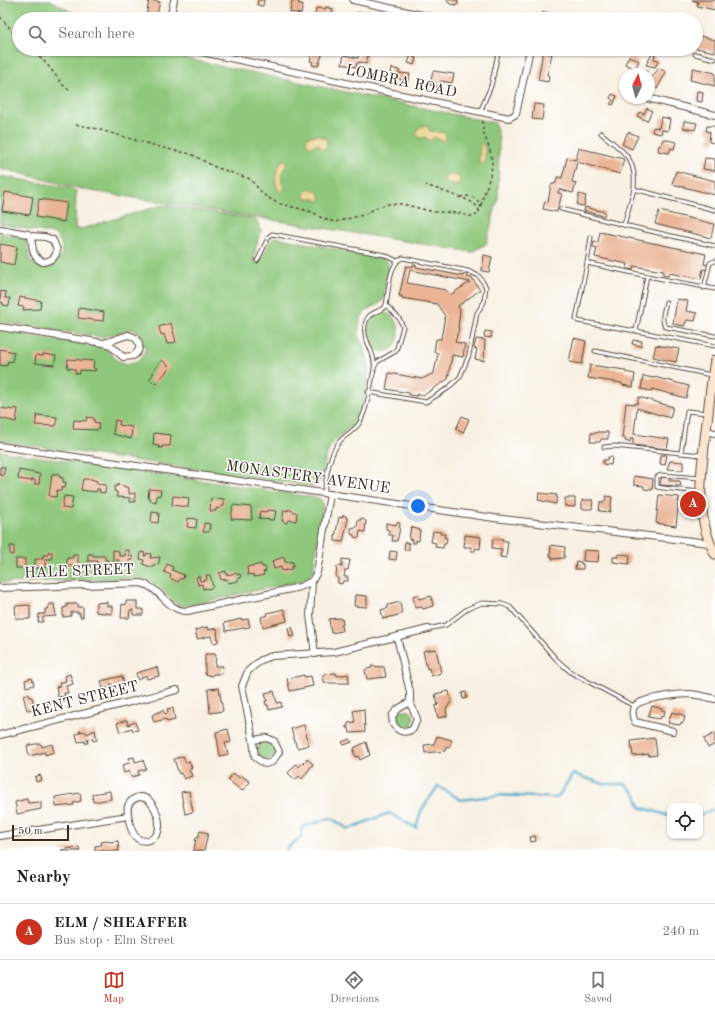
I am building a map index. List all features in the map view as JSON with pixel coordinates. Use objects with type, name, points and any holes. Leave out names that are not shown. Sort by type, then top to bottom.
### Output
[{"type":"main road","points":[[715,360],[708,413],[710,432],[702,456],[700,478],[702,518],[709,542],[715,554]]},
{"type":"street","points":[[171,12],[174,0]]},
{"type":"street","points":[[353,0],[408,12]]},
{"type":"street","name":"LOMBRA ROAD","points":[[220,56],[509,118],[514,115],[522,91],[529,56]]},
{"type":"street","points":[[655,100],[715,115]]},
{"type":"street","points":[[0,229],[32,236],[45,237],[53,240],[57,246],[54,257],[51,260],[43,262],[33,254],[32,236]]},
{"type":"street","points":[[0,327],[104,343],[126,358],[136,354],[139,347],[139,343],[135,337],[128,335],[104,343]]},
{"type":"street","name":"MONASTERY AVENUE","points":[[0,446],[516,521],[709,542]]},
{"type":"street","points":[[315,654],[310,615],[312,581],[318,566],[327,494]]},
{"type":"street","name":"HALE STREET","points":[[0,588],[141,583],[151,586],[175,609],[187,611],[300,587],[312,581]]},
{"type":"street","points":[[253,740],[267,738],[274,741],[279,752],[276,759],[269,764],[257,760],[253,753],[253,740],[242,690],[243,680],[255,663],[265,657],[334,652],[428,629]]},
{"type":"street","points":[[397,637],[410,692],[410,702],[417,716],[416,724],[409,731],[400,731],[393,724],[392,716],[398,709],[410,702]]},
{"type":"street","name":"KENT STREET","points":[[0,735],[177,690]]},
{"type":"street","points":[[673,731],[635,722],[632,714],[634,706],[642,701],[682,694],[691,694],[715,699]]},
{"type":"street","points":[[142,797],[150,800],[154,806],[159,827],[156,836],[148,840],[138,839],[132,832],[128,816],[128,807],[133,799],[142,797]]},
{"type":"street","points":[[0,836],[128,816]]},
{"type":"lane","points":[[482,113],[491,86],[497,56]]},
{"type":"lane","points":[[702,56],[715,59]]},
{"type":"lane","points":[[601,133],[632,161],[635,175],[634,189],[624,224]]},
{"type":"lane","points":[[634,189],[715,210]]},
{"type":"lane","points":[[561,209],[715,246]]},
{"type":"lane","points":[[257,261],[262,254],[268,236],[272,234],[385,255],[397,261]]},
{"type":"lane","points":[[591,237],[576,318],[578,321],[715,346]]},
{"type":"lane","points":[[368,392],[422,403],[434,399],[460,377],[468,358],[477,313],[485,300],[485,285],[478,275],[468,271],[407,258],[397,261],[393,268],[386,305],[382,310],[369,316],[365,326],[365,338],[374,358],[374,368]]},
{"type":"lane","points":[[704,288],[710,263],[715,262]]},
{"type":"lane","points":[[587,263],[704,288],[715,288]]},
{"type":"lane","points":[[636,331],[647,276]]},
{"type":"lane","points":[[666,302],[663,319],[663,324],[666,327],[715,336]]},
{"type":"lane","points":[[327,494],[332,454],[340,442],[353,431],[360,422],[374,368],[377,362],[396,351],[403,333],[401,322],[386,305]]},
{"type":"lane","points":[[595,351],[713,376]]},
{"type":"lane","points":[[681,453],[687,411],[708,413]]},
{"type":"lane","points":[[604,447],[614,446],[702,456]]},
{"type":"lane","points":[[700,478],[661,475],[657,477],[656,484],[657,487],[700,492]]},
{"type":"lane","points":[[428,629],[446,625],[475,605],[482,603],[502,604],[510,607],[557,660],[572,673],[634,706]]},
{"type":"path","points":[[0,16],[12,31]]},
{"type":"path","points":[[38,56],[69,90]]},
{"type":"path","points":[[76,125],[90,126],[163,148],[191,154],[215,167],[250,179],[264,195],[277,203],[312,212],[322,218],[335,222],[363,215],[378,207],[389,204],[403,204],[434,212],[460,213],[468,216],[475,216],[479,212],[492,165],[488,144],[482,129],[482,113]]},
{"type":"path","points":[[426,185],[470,201],[478,207],[479,212]]},
{"type":"path","points":[[458,197],[473,196],[481,205]]},
{"type":"green space","points":[[0,0],[50,0],[71,12],[12,12],[12,56],[173,56],[495,123],[499,139],[498,198],[486,244],[472,252],[85,190],[0,168]]},
{"type":"green space","points":[[0,176],[70,188],[76,191],[75,228],[81,229],[162,205],[256,219],[261,230],[256,246],[254,262],[257,263],[272,239],[275,237],[386,259],[389,267],[383,300],[364,313],[359,329],[361,341],[369,366],[361,411],[353,425],[330,447],[318,485],[312,486],[0,441],[0,331],[105,348],[118,361],[128,364],[141,359],[146,348],[139,333],[133,329],[102,337],[0,322],[0,233],[26,239],[30,260],[38,265],[52,265],[61,255],[62,248],[60,241],[54,234],[0,224]]},
{"type":"green space","points":[[379,313],[389,314],[395,319],[398,327],[399,336],[396,343],[391,349],[384,352],[374,349],[369,340],[368,334],[371,320]]},
{"type":"green space","points":[[0,451],[319,498],[323,505],[313,571],[307,579],[301,581],[185,606],[174,602],[160,588],[149,580],[141,578],[0,583]]},
{"type":"green space","points":[[405,710],[411,713],[414,719],[411,725],[405,728],[399,725],[396,719],[399,713]]},
{"type":"green space","points":[[266,742],[272,745],[275,751],[272,757],[266,760],[260,757],[257,751],[260,745]]},
{"type":"sand","points":[[426,125],[430,131],[445,133],[446,139],[443,141],[434,137],[430,141],[426,137],[419,138],[416,133],[418,128]]},
{"type":"sand","points":[[317,135],[327,139],[327,146],[323,149],[321,149],[319,144],[311,147],[306,142],[307,137]]},
{"type":"sand","points":[[482,143],[485,154],[483,165],[479,163],[480,145]]},
{"type":"sand","points":[[283,160],[287,162],[282,176],[285,190],[281,192],[278,189],[276,176],[278,167]]},
{"type":"sand","points":[[450,174],[460,177],[460,183],[453,186],[451,183],[444,181],[445,175]]},
{"type":"sand","points":[[310,188],[319,193],[321,199],[319,201],[313,198],[306,199],[304,194]]},
{"type":"building","points":[[149,0],[160,2],[158,12],[147,12]]},
{"type":"building","points":[[258,0],[264,0],[263,6],[257,5]]},
{"type":"building","points":[[446,0],[458,0],[457,5],[450,4]]},
{"type":"building","points":[[692,0],[715,0],[715,10],[697,6],[698,2]]},
{"type":"building","points":[[292,1],[298,1],[299,4],[303,4],[301,12],[290,12]]},
{"type":"building","points":[[326,7],[333,9],[332,12],[315,12],[316,8],[325,9]]},
{"type":"building","points":[[703,37],[715,40],[715,52],[703,49]]},
{"type":"building","points":[[311,56],[322,56],[318,66],[312,65],[313,62],[310,61]]},
{"type":"building","points":[[344,56],[358,58],[358,56],[368,56],[366,64],[360,62],[357,63],[356,67],[342,64]]},
{"type":"building","points":[[411,56],[416,58],[414,65],[408,63]]},
{"type":"building","points":[[542,56],[552,56],[547,75],[549,76],[548,82],[538,80]]},
{"type":"building","points":[[629,56],[639,61],[636,68],[625,64]]},
{"type":"building","points":[[651,56],[655,56],[654,59],[659,60],[655,67],[646,65]]},
{"type":"building","points":[[391,68],[399,70],[399,73],[410,74],[406,84],[401,83],[401,79],[390,76]]},
{"type":"building","points":[[659,68],[666,72],[657,89],[655,88],[655,73]]},
{"type":"building","points":[[693,68],[715,73],[715,86],[690,80]]},
{"type":"building","points":[[433,71],[454,74],[452,83],[441,81],[439,87],[430,85]]},
{"type":"building","points":[[697,91],[703,92],[702,102],[696,101]]},
{"type":"building","points":[[612,94],[617,96],[613,105],[610,104],[613,100],[610,98]]},
{"type":"building","points":[[534,104],[544,105],[542,120],[532,119]]},
{"type":"building","points":[[647,108],[652,111],[647,121],[637,116],[640,112],[644,114]]},
{"type":"building","points":[[661,117],[670,119],[668,131],[662,130],[661,134],[652,132],[653,127],[659,128]]},
{"type":"building","points":[[684,121],[697,123],[695,130],[683,128]]},
{"type":"building","points":[[707,126],[715,126],[715,143],[709,142],[710,132],[706,131]]},
{"type":"building","points":[[628,132],[638,136],[632,149],[622,144]]},
{"type":"building","points":[[663,139],[676,142],[674,149],[671,148],[669,153],[658,151],[659,145],[661,146]]},
{"type":"building","points":[[579,148],[624,159],[620,174],[577,162],[572,182],[576,183],[573,193],[559,189],[558,193],[562,194],[557,212],[543,209],[545,201],[548,202],[551,185],[556,183],[557,177],[562,178],[567,158],[576,160]]},
{"type":"building","points":[[705,158],[715,159],[715,171],[703,169]]},
{"type":"building","points":[[676,171],[715,181],[715,195],[672,184]]},
{"type":"building","points":[[5,192],[33,197],[30,215],[2,211]]},
{"type":"building","points":[[579,194],[586,196],[584,206],[577,205]]},
{"type":"building","points":[[39,199],[67,203],[64,222],[36,217]]},
{"type":"building","points":[[585,207],[605,212],[604,216],[584,211]]},
{"type":"building","points":[[659,211],[714,224],[711,238],[655,224]]},
{"type":"building","points":[[600,232],[706,254],[704,264],[708,265],[707,270],[703,269],[701,279],[669,273],[668,276],[663,275],[663,271],[634,266],[633,270],[627,269],[628,264],[595,257],[597,248],[593,247],[594,241],[598,242]]},
{"type":"building","points":[[0,244],[17,247],[14,265],[0,262]]},
{"type":"building","points":[[484,255],[492,257],[489,272],[482,271]]},
{"type":"building","points":[[413,265],[416,265],[416,267],[463,276],[464,274],[468,275],[467,277],[472,278],[480,290],[458,306],[460,310],[459,328],[455,342],[465,344],[463,357],[452,355],[448,379],[424,395],[417,394],[417,396],[386,389],[389,373],[422,379],[434,373],[438,353],[434,352],[436,339],[441,339],[445,316],[437,304],[402,298],[402,296],[399,296],[406,266],[412,267]],"holes":[[[410,270],[470,282],[450,295],[446,290],[407,283]]]},
{"type":"building","points":[[1,291],[6,292],[5,298],[10,298],[9,306],[3,305],[3,303],[0,302]]},
{"type":"building","points":[[20,297],[41,301],[40,309],[23,310],[24,307],[18,306]]},
{"type":"building","points":[[677,299],[688,301],[686,311],[697,313],[695,321],[687,320],[684,326],[673,324]]},
{"type":"building","points":[[79,308],[104,312],[103,321],[78,318]]},
{"type":"building","points":[[171,323],[176,342],[167,344],[164,334],[161,335],[159,327]]},
{"type":"building","points":[[485,331],[492,332],[491,338],[484,337]]},
{"type":"building","points":[[574,338],[586,341],[582,364],[569,362]]},
{"type":"building","points":[[476,339],[485,340],[484,361],[475,359],[477,349],[474,348]]},
{"type":"building","points":[[633,340],[642,341],[641,346],[632,344]]},
{"type":"building","points":[[656,345],[679,349],[676,362],[653,357]]},
{"type":"building","points":[[0,349],[14,352],[12,362],[8,361],[7,366],[0,365]]},
{"type":"building","points":[[43,354],[56,356],[54,365],[35,363],[36,355],[43,356]]},
{"type":"building","points":[[68,359],[94,361],[93,368],[96,369],[95,371],[80,370],[80,374],[75,373],[75,369],[67,368]]},
{"type":"building","points":[[162,360],[170,367],[156,384],[149,379],[154,373],[152,372]]},
{"type":"building","points":[[590,365],[625,370],[625,372],[635,374],[633,387],[622,385],[622,383],[588,378]]},
{"type":"building","points":[[643,376],[654,377],[689,386],[686,398],[652,389],[652,391],[641,389]]},
{"type":"building","points":[[639,397],[673,407],[670,418],[637,408],[634,434],[669,439],[667,449],[633,445],[633,439],[630,439],[630,442],[625,441],[626,438],[622,438],[626,403],[637,404]]},
{"type":"building","points":[[0,408],[14,410],[14,408],[18,409],[16,422],[0,418]]},
{"type":"building","points":[[37,415],[57,417],[56,426],[35,425]]},
{"type":"building","points":[[462,416],[469,419],[463,433],[456,429]]},
{"type":"building","points":[[87,417],[94,418],[94,422],[99,423],[98,430],[73,429],[74,420],[86,421]]},
{"type":"building","points":[[115,420],[120,421],[119,425],[132,427],[131,439],[113,434]]},
{"type":"building","points":[[608,432],[608,439],[601,439],[600,442],[590,442],[591,433]]},
{"type":"building","points":[[154,433],[171,435],[170,446],[162,446],[162,448],[159,448],[159,446],[153,445]]},
{"type":"building","points":[[661,455],[667,455],[665,465],[660,464]]},
{"type":"building","points":[[608,457],[612,457],[611,465],[603,464],[603,460],[607,460]]},
{"type":"building","points":[[670,461],[683,462],[683,470],[667,469]]},
{"type":"building","points":[[0,467],[5,467],[3,476],[0,475]]},
{"type":"building","points":[[19,470],[40,474],[39,484],[35,484],[35,480],[32,479],[32,481],[18,479]]},
{"type":"building","points":[[52,474],[60,474],[59,477],[63,478],[63,482],[66,482],[65,488],[62,487],[61,491],[57,490],[56,497],[49,496]]},
{"type":"building","points":[[634,476],[653,479],[652,490],[644,489],[644,486],[634,485]]},
{"type":"building","points":[[662,477],[670,477],[669,481],[680,481],[681,486],[661,485],[660,483]]},
{"type":"building","points":[[83,479],[91,479],[97,481],[97,484],[106,485],[105,493],[99,492],[100,489],[97,489],[96,492],[81,490]]},
{"type":"building","points":[[118,484],[129,488],[129,494],[135,493],[135,502],[130,502],[130,498],[117,497],[117,492],[114,491],[115,486],[118,486]]},
{"type":"building","points":[[149,489],[161,490],[160,496],[157,495],[156,502],[150,501],[150,498],[148,498]]},
{"type":"building","points":[[539,493],[557,495],[556,504],[538,500]]},
{"type":"building","points":[[659,495],[679,497],[676,526],[656,523]]},
{"type":"building","points":[[64,496],[73,497],[71,509],[62,508]]},
{"type":"building","points":[[173,496],[189,498],[188,507],[172,505]]},
{"type":"building","points":[[606,496],[612,497],[610,512],[599,511],[600,502],[605,502]]},
{"type":"building","points":[[211,498],[224,499],[224,506],[221,506],[220,509],[216,508],[216,511],[210,511]]},
{"type":"building","points":[[565,498],[575,498],[575,507],[565,506]]},
{"type":"building","points":[[582,500],[593,500],[592,509],[582,509]]},
{"type":"building","points":[[233,505],[251,507],[252,520],[231,519]]},
{"type":"building","points":[[288,509],[297,513],[296,521],[289,520],[287,523],[282,521],[284,510],[288,511]]},
{"type":"building","points":[[267,510],[276,511],[274,520],[259,519],[260,511],[266,512]]},
{"type":"building","points":[[152,512],[159,513],[158,523],[151,522]]},
{"type":"building","points":[[343,515],[348,519],[343,542],[335,541],[339,517],[342,518]]},
{"type":"building","points":[[188,518],[197,519],[196,528],[187,527]]},
{"type":"building","points":[[361,518],[366,521],[365,532],[360,531],[359,538],[354,537],[354,535],[351,534],[351,528],[357,527],[358,520],[361,520]]},
{"type":"building","points":[[397,522],[400,523],[397,541],[392,541],[393,535],[389,535],[389,530],[386,529],[386,523],[396,525]]},
{"type":"building","points":[[204,523],[210,524],[209,532],[203,532]]},
{"type":"building","points":[[411,527],[420,530],[419,541],[416,540],[416,543],[412,543],[412,540],[409,539]]},
{"type":"building","points":[[433,531],[441,532],[440,534],[445,534],[444,537],[447,538],[446,544],[444,544],[443,548],[435,547],[436,543],[431,542]]},
{"type":"building","points":[[465,535],[481,537],[480,549],[476,548],[475,551],[471,551],[471,547],[464,547]]},
{"type":"building","points":[[493,539],[503,539],[502,541],[508,541],[506,558],[500,557],[502,549],[492,548]]},
{"type":"building","points":[[405,542],[409,543],[409,550],[404,550]]},
{"type":"building","points":[[551,545],[565,547],[564,558],[552,559],[552,556],[550,556]]},
{"type":"building","points":[[10,546],[14,546],[14,554],[10,555]]},
{"type":"building","points":[[113,550],[119,551],[119,556],[125,556],[125,550],[129,550],[129,556],[132,556],[133,560],[129,560],[129,564],[119,564],[119,560],[113,560]]},
{"type":"building","points":[[584,550],[599,551],[598,562],[583,561]]},
{"type":"building","points":[[390,551],[397,552],[396,560],[389,559]]},
{"type":"building","points":[[48,552],[52,552],[52,559],[45,559],[45,568],[35,568],[35,559],[43,559],[43,555],[48,555]]},
{"type":"building","points":[[141,552],[145,553],[144,556],[146,556],[147,553],[151,554],[150,558],[160,557],[158,565],[154,564],[154,567],[150,567],[143,564],[144,560],[140,559]]},
{"type":"building","points":[[88,554],[93,554],[93,556],[105,556],[105,560],[108,560],[108,564],[97,565],[97,561],[88,561]]},
{"type":"building","points":[[618,554],[630,555],[629,564],[613,562],[613,557],[618,557]]},
{"type":"building","points":[[73,555],[78,555],[78,566],[67,566],[67,558],[73,558]]},
{"type":"building","points":[[284,557],[285,562],[293,562],[294,566],[291,567],[292,569],[282,571],[281,567],[274,569],[272,561]]},
{"type":"building","points":[[16,559],[25,559],[25,568],[16,568]]},
{"type":"building","points":[[342,559],[350,560],[348,570],[345,570],[344,577],[348,577],[348,581],[343,581],[342,584],[338,583],[338,577],[336,577],[337,566],[342,567]]},
{"type":"building","points":[[576,561],[583,564],[583,569],[575,569]]},
{"type":"building","points":[[167,564],[173,567],[172,570],[184,575],[183,579],[180,578],[178,582],[170,578],[171,575],[164,572]]},
{"type":"building","points":[[261,564],[262,567],[265,567],[266,571],[263,572],[264,575],[254,577],[253,574],[248,575],[247,567]]},
{"type":"building","points":[[226,571],[226,575],[236,573],[237,575],[240,574],[241,578],[238,578],[238,581],[228,583],[227,579],[221,580],[219,573]]},
{"type":"building","points":[[206,575],[210,575],[213,587],[203,589],[202,584],[198,585],[196,577],[199,576],[200,581],[207,580]]},
{"type":"building","points":[[355,595],[367,596],[367,607],[354,606]]},
{"type":"building","points":[[418,595],[419,599],[431,596],[433,606],[423,609],[422,607],[415,608],[413,596]]},
{"type":"building","points":[[126,601],[137,601],[137,609],[143,609],[143,615],[133,615],[133,610],[130,610],[129,618],[121,618],[122,604],[126,605]]},
{"type":"building","points":[[107,602],[107,606],[112,606],[112,614],[96,612],[96,603]]},
{"type":"building","points":[[400,602],[402,614],[383,619],[381,610],[388,608],[388,605]]},
{"type":"building","points":[[49,604],[54,604],[56,616],[43,617],[43,622],[38,622],[39,614],[45,614],[45,609],[47,609]]},
{"type":"building","points":[[67,604],[78,604],[78,607],[83,607],[83,617],[80,617],[80,613],[71,612],[71,616],[63,617],[63,608],[67,607]]},
{"type":"building","points":[[30,605],[30,619],[16,619],[15,606]]},
{"type":"building","points":[[284,609],[287,621],[263,627],[261,617],[268,615],[267,613]]},
{"type":"building","points":[[248,619],[250,627],[226,631],[224,623]]},
{"type":"building","points":[[329,619],[342,619],[343,625],[341,625],[342,631],[331,633]]},
{"type":"building","points":[[208,627],[208,630],[217,628],[218,642],[213,643],[211,636],[197,639],[195,630]]},
{"type":"building","points":[[292,627],[295,636],[290,637],[288,628]]},
{"type":"building","points":[[436,649],[441,673],[431,676],[429,668],[427,669],[423,651]]},
{"type":"building","points":[[205,654],[216,654],[215,666],[223,666],[222,674],[213,674],[212,676],[205,674]]},
{"type":"building","points":[[371,666],[384,667],[386,677],[367,679],[365,671],[366,669],[372,668]]},
{"type":"building","points":[[157,667],[159,676],[147,679],[146,675],[138,680],[136,673]]},
{"type":"building","points":[[336,673],[337,676],[348,674],[349,683],[325,683],[323,678],[324,674]]},
{"type":"building","points":[[70,674],[73,684],[66,686],[68,693],[64,693],[65,696],[58,697],[56,687],[60,686],[59,683],[66,681],[65,676]]},
{"type":"building","points":[[304,675],[304,677],[311,676],[313,686],[290,691],[287,679]]},
{"type":"building","points":[[122,676],[124,685],[114,687],[113,684],[110,684],[111,687],[103,689],[101,681]]},
{"type":"building","points":[[32,678],[34,685],[26,687],[25,680]]},
{"type":"building","points":[[219,688],[223,711],[210,713],[208,689]]},
{"type":"building","points":[[274,691],[277,703],[281,702],[282,707],[269,710],[265,701],[267,701],[265,693]]},
{"type":"building","points":[[449,691],[451,702],[446,709],[447,716],[438,718],[435,706],[438,705],[435,694]]},
{"type":"building","points":[[466,692],[467,698],[463,699],[462,693]]},
{"type":"building","points":[[29,694],[30,697],[32,697],[35,709],[27,710],[23,695]]},
{"type":"building","points":[[652,706],[665,711],[663,717],[661,716],[660,719],[648,717]]},
{"type":"building","points":[[173,708],[175,720],[167,722],[166,719],[154,722],[152,715],[163,710],[165,714],[168,713],[167,709]]},
{"type":"building","points":[[364,709],[365,732],[350,733],[349,728],[346,728],[346,726],[348,726],[348,723],[355,722],[353,711]]},
{"type":"building","points":[[672,712],[685,717],[683,723],[681,722],[680,725],[668,723]]},
{"type":"building","points":[[127,720],[128,725],[135,722],[138,730],[133,731],[132,728],[120,732],[117,723]]},
{"type":"building","points":[[304,725],[309,745],[297,748],[291,729]]},
{"type":"building","points":[[228,729],[231,742],[225,743],[228,754],[220,756],[216,732]]},
{"type":"building","points":[[95,730],[97,740],[93,741],[92,738],[87,739],[88,743],[85,743],[85,741],[78,742],[76,734],[80,733],[79,731],[86,732],[87,734]]},
{"type":"building","points":[[715,733],[715,744],[708,748],[704,739]]},
{"type":"building","points":[[437,736],[452,740],[449,748],[446,747],[445,751],[425,753],[424,745],[434,744]]},
{"type":"building","points":[[655,738],[657,755],[649,756],[649,754],[633,756],[631,741]]},
{"type":"building","points":[[350,739],[352,742],[344,745],[342,742]]},
{"type":"building","points":[[366,742],[370,755],[360,760],[358,756],[356,757],[353,751],[355,751],[354,748]]},
{"type":"building","points":[[41,744],[42,747],[52,744],[54,752],[45,755],[45,752],[29,756],[27,746]]},
{"type":"building","points":[[183,756],[186,763],[189,761],[192,768],[189,769],[192,776],[184,779],[181,773],[179,774],[174,759]]},
{"type":"building","points":[[134,757],[135,762],[143,760],[146,769],[138,771],[139,775],[131,777],[129,771],[124,773],[122,765],[130,763],[129,758]]},
{"type":"building","points":[[307,759],[313,764],[302,779],[299,776],[295,780],[288,773],[296,764],[299,767]]},
{"type":"building","points":[[233,773],[240,778],[242,776],[250,782],[242,791],[228,780]]},
{"type":"building","points":[[40,775],[42,780],[36,782],[35,777]]},
{"type":"building","points":[[110,791],[111,799],[93,802],[92,794]]},
{"type":"building","points":[[189,791],[193,812],[185,814],[181,792]]},
{"type":"building","points":[[80,793],[81,801],[73,803],[74,805],[56,807],[55,797]]},
{"type":"building","points":[[27,799],[28,803],[41,802],[41,809],[17,814],[15,802]]},
{"type":"building","points":[[200,831],[208,833],[204,851],[194,851],[196,837],[198,838]]},
{"type":"building","points":[[535,836],[536,841],[531,842],[530,837]]},
{"type":"building","points":[[118,841],[119,851],[95,851],[95,846],[102,845],[101,842]]},
{"type":"building","points":[[79,847],[80,851],[61,850]]},
{"type":"waterway","points":[[287,851],[287,848],[301,837],[302,827],[331,818],[348,829],[389,813],[416,828],[421,811],[438,786],[461,800],[499,795],[557,798],[573,774],[604,784],[626,784],[636,795],[640,807],[667,815]]},
{"type":"waterway","points":[[703,814],[715,809]]},
{"type":"place","name":"ELM / SHEAFFER","points":[[693,504]]}]
